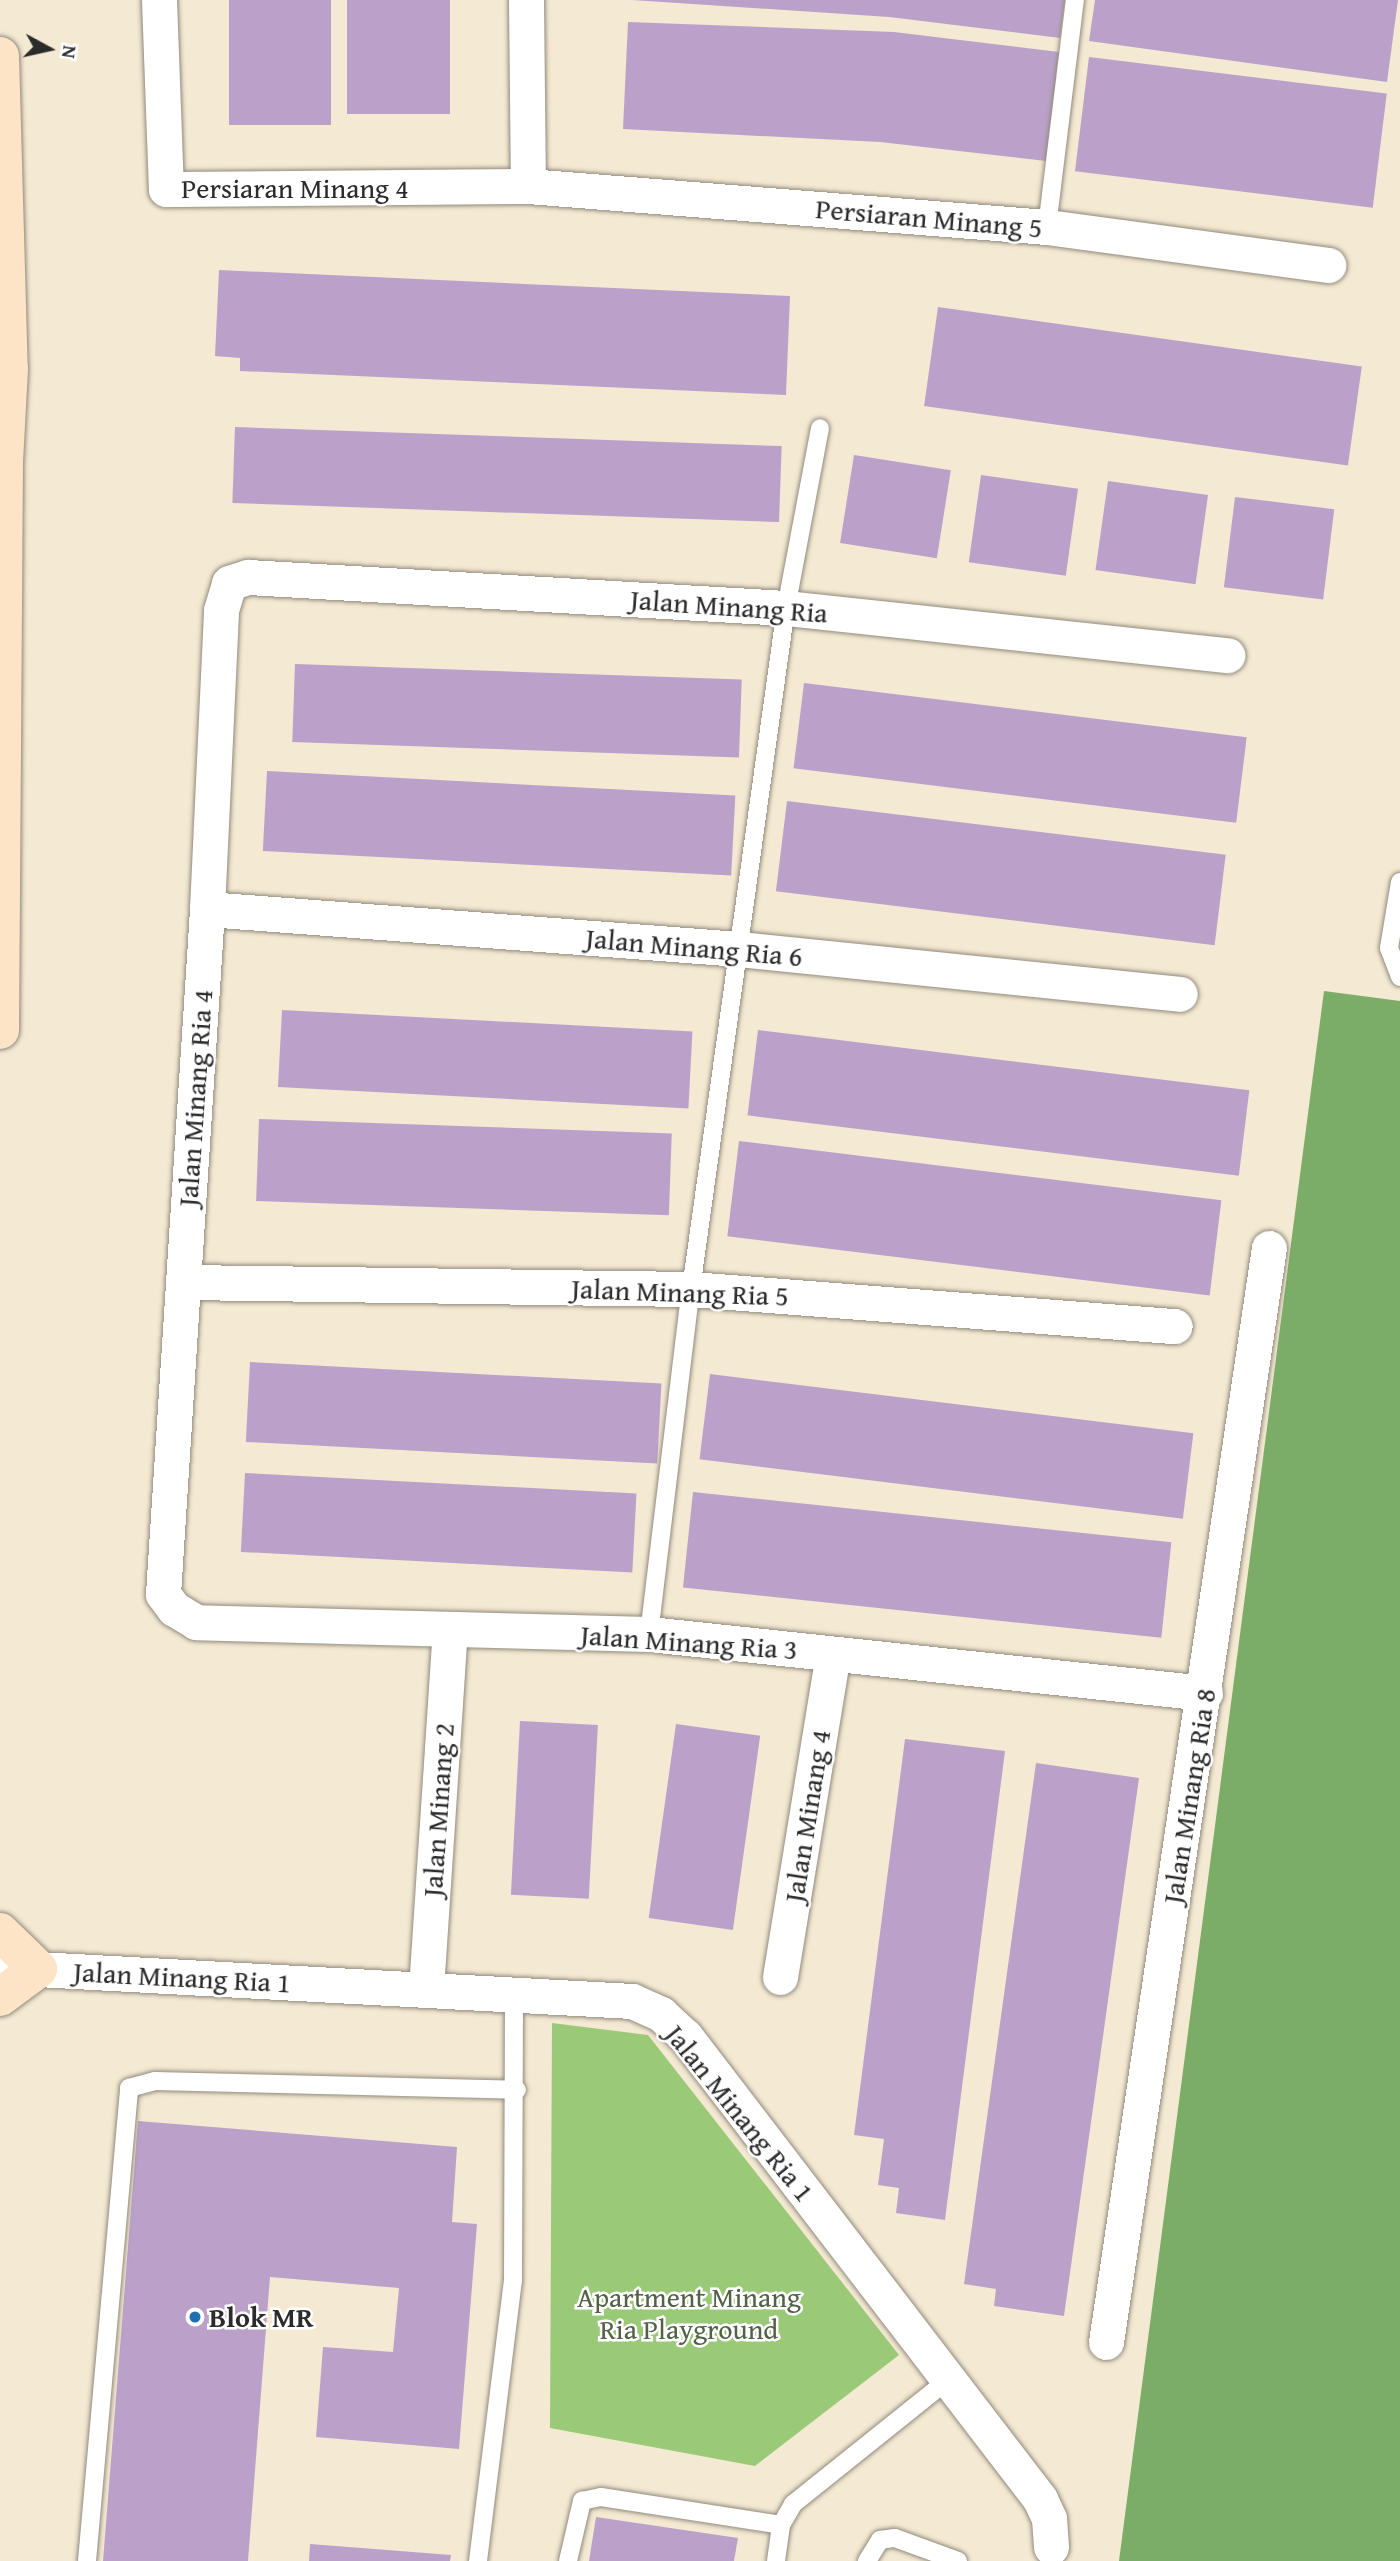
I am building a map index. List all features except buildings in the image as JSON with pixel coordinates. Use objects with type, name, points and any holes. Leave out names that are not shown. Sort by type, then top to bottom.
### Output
[{"type":"main road","points":[[0,56],[5,388],[2,461],[0,1030]]},
{"type":"main road","points":[[0,1933],[38,1969],[0,1997]]},
{"type":"street","name":"Persiaran Minang 4","points":[[159,0],[166,188],[528,187]]},
{"type":"street","points":[[526,0],[528,187]]},
{"type":"street","name":"Persiaran Minang 5","points":[[528,187],[1046,227],[1328,265]]},
{"type":"street","name":"Jalan Minang Ria","points":[[229,583],[248,577],[786,608],[1228,655]]},
{"type":"street","name":"Jalan Minang Ria 4","points":[[174,1609],[163,1594],[207,909],[221,610],[229,583]]},
{"type":"street","name":"Jalan Minang Ria 6","points":[[207,909],[739,949],[1180,994]]},
{"type":"street","name":"Jalan Minang Ria 8","points":[[1106,2342],[1205,1693],[1269,1248]]},
{"type":"street","name":"Jalan Minang Ria 5","points":[[183,1282],[691,1289],[1175,1326]]},
{"type":"street","name":"Jalan Minang Ria 3","points":[[174,1609],[196,1622],[450,1632],[649,1634],[1205,1693]]},
{"type":"street","name":"Jalan Minang 2","points":[[426,1989],[450,1632]]},
{"type":"street","name":"Jalan Minang 4","points":[[780,1977],[833,1654]]},
{"type":"street","name":"Jalan Minang Ria 1","points":[[0,1967],[632,2001],[661,2014],[685,2036],[1040,2499],[1049,2518],[1049,2554]]},
{"type":"lane","points":[[1046,227],[1074,0]]},
{"type":"lane","points":[[649,1634],[691,1289],[786,608],[820,428]]},
{"type":"lane","points":[[1400,882],[1389,948],[1400,977]]},
{"type":"lane","points":[[478,2561],[513,2281],[517,2090],[514,1994]]},
{"type":"lane","points":[[87,2561],[129,2088],[155,2081],[517,2090]]},
{"type":"lane","points":[[776,2561],[781,2525],[793,2504],[948,2380]]},
{"type":"lane","points":[[568,2561],[582,2501],[601,2497],[781,2525]]},
{"type":"lane","points":[[867,2561],[880,2540],[895,2538],[958,2561]]},
{"type":"green space","points":[[1324,991],[1400,1001],[1400,2561],[1119,2561]]},
{"type":"green space","name":"Apartment Minang Ria Playground","points":[[552,2023],[648,2035],[899,2355],[755,2466],[550,2428]]},
{"type":"place","name":"Blok MR","points":[[195,2317]]}]
